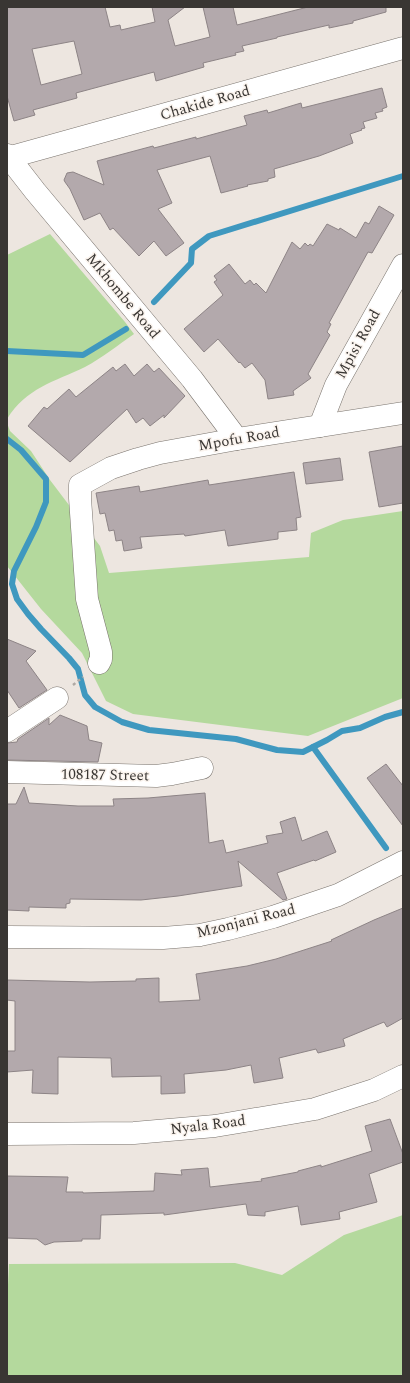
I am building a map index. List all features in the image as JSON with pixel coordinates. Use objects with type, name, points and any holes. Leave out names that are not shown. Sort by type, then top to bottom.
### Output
[{"type":"street","name":"Chakide Road","points":[[8,157],[403,48]]},
{"type":"street","name":"Mkhombe Road","points":[[8,157],[192,380],[237,439]]},
{"type":"street","name":"Mpisi Road","points":[[320,426],[336,385],[403,265]]},
{"type":"street","name":"Mpofu Road","points":[[100,663],[101,652],[87,599],[80,485],[111,468],[160,453],[237,439],[403,413]]},
{"type":"street","points":[[7,731],[57,698]]},
{"type":"street","name":"108187 Street","points":[[7,772],[156,776],[202,768]]},
{"type":"street","name":"Mzonjani Road","points":[[7,938],[163,938],[200,935],[272,917],[338,895],[403,862]]},
{"type":"street","name":"Nyala Road","points":[[7,1134],[134,1133],[215,1126],[315,1109],[374,1090],[403,1076]]},
{"type":"path","points":[[57,698],[100,663]]},
{"type":"green space","points":[[50,234],[134,334],[104,356],[85,367],[32,393],[15,408],[7,419],[7,255]]},
{"type":"green space","points":[[7,423],[10,431],[31,451],[50,480],[100,546],[109,573],[309,557],[311,533],[343,520],[403,511],[403,698],[308,736],[133,714],[106,701],[82,653],[41,609],[7,566]]},
{"type":"green space","points":[[403,1215],[403,1376],[7,1376],[7,1306],[9,1264],[235,1263],[282,1275],[344,1235]]},
{"type":"building","points":[[7,7],[105,7],[110,27],[120,25],[121,30],[155,22],[152,7],[185,7],[168,20],[175,46],[210,37],[203,7],[233,7],[237,25],[308,7],[386,7],[386,12],[353,21],[353,23],[329,28],[329,25],[242,46],[244,51],[235,53],[236,55],[203,63],[204,67],[156,81],[154,72],[76,93],[77,98],[33,110],[35,115],[14,121],[7,96]],"holes":[[[74,41],[82,74],[41,85],[32,49]]]},
{"type":"building","points":[[382,88],[387,107],[382,109],[383,111],[375,113],[377,118],[363,122],[365,128],[350,134],[353,143],[319,156],[274,169],[275,177],[268,179],[268,181],[247,185],[248,186],[221,193],[210,156],[157,170],[172,203],[158,209],[184,243],[166,256],[154,241],[139,256],[113,228],[110,230],[100,213],[84,220],[70,189],[64,180],[67,173],[73,172],[104,185],[97,161],[153,146],[154,148],[196,137],[196,139],[247,125],[244,116],[267,110],[268,113],[301,103],[302,108]]},
{"type":"building","points":[[379,206],[394,215],[372,253],[368,252],[329,323],[331,324],[327,332],[330,335],[308,374],[311,378],[293,391],[294,395],[268,399],[265,380],[252,363],[245,368],[218,339],[204,352],[184,329],[223,295],[214,282],[217,280],[214,276],[229,264],[245,284],[250,280],[254,285],[256,283],[266,293],[292,242],[300,249],[305,243],[308,246],[310,244],[313,246],[327,224],[339,230],[340,228],[356,238],[365,222],[369,224]]},
{"type":"building","points":[[125,364],[134,376],[147,364],[154,372],[159,368],[185,396],[164,418],[164,415],[150,426],[143,418],[136,423],[127,409],[70,462],[28,426],[44,407],[47,409],[69,389],[76,397],[113,367],[116,371]]},
{"type":"building","points":[[403,446],[403,503],[379,507],[369,452]]},
{"type":"building","points":[[340,458],[343,480],[306,484],[303,463]]},
{"type":"building","points":[[294,472],[301,517],[296,518],[297,530],[278,532],[278,539],[228,546],[225,530],[185,536],[184,534],[140,537],[142,548],[124,551],[122,540],[116,541],[114,530],[109,531],[105,513],[100,514],[96,493],[139,486],[140,492],[208,480],[209,485]]},
{"type":"building","points":[[7,639],[36,651],[26,661],[47,690],[19,708],[7,690]]},
{"type":"building","points":[[60,715],[87,726],[89,740],[102,743],[98,762],[7,760],[7,743],[17,742],[18,739],[49,718],[49,725]]},
{"type":"building","points":[[386,764],[403,786],[403,826],[367,778]]},
{"type":"building","points":[[24,787],[29,803],[78,806],[114,806],[113,799],[148,798],[205,793],[209,843],[223,840],[226,853],[268,843],[266,836],[283,833],[280,822],[295,817],[302,841],[327,831],[336,852],[315,861],[314,860],[277,873],[287,899],[283,900],[238,861],[242,886],[141,900],[70,899],[70,903],[66,904],[66,908],[29,907],[29,911],[7,910],[7,804],[16,804]]},
{"type":"building","points":[[403,908],[403,1018],[387,1027],[384,1022],[343,1039],[345,1046],[318,1053],[316,1049],[279,1058],[283,1078],[254,1083],[251,1065],[226,1070],[184,1074],[185,1093],[161,1094],[161,1076],[112,1077],[111,1058],[58,1057],[58,1094],[32,1093],[33,1070],[7,1072],[7,1051],[15,1051],[15,1001],[7,1000],[7,980],[90,982],[136,981],[136,979],[159,978],[159,1002],[200,1000],[196,974],[247,966],[276,959],[332,941],[331,940]]},
{"type":"building","points":[[390,1119],[403,1154],[403,1162],[369,1174],[377,1202],[339,1212],[340,1219],[301,1225],[298,1206],[265,1212],[265,1216],[248,1215],[246,1204],[164,1215],[164,1213],[101,1215],[100,1239],[54,1242],[45,1245],[37,1239],[7,1238],[7,1176],[68,1177],[66,1192],[83,1193],[154,1191],[155,1173],[182,1175],[181,1170],[208,1168],[210,1187],[262,1181],[261,1179],[298,1172],[321,1165],[321,1167],[372,1151],[365,1126]]},
{"type":"waterway","points":[[154,302],[191,263],[192,249],[209,236],[403,176]]},
{"type":"waterway","points":[[7,351],[83,355],[126,329]]},
{"type":"waterway","points":[[7,439],[21,450],[46,479],[46,502],[36,527],[14,571],[12,584],[17,599],[28,614],[78,669],[85,695],[95,707],[122,722],[149,730],[236,739],[277,750],[303,752],[342,731],[360,728],[385,717],[403,712]]},
{"type":"waterway","points":[[313,747],[386,848]]}]
